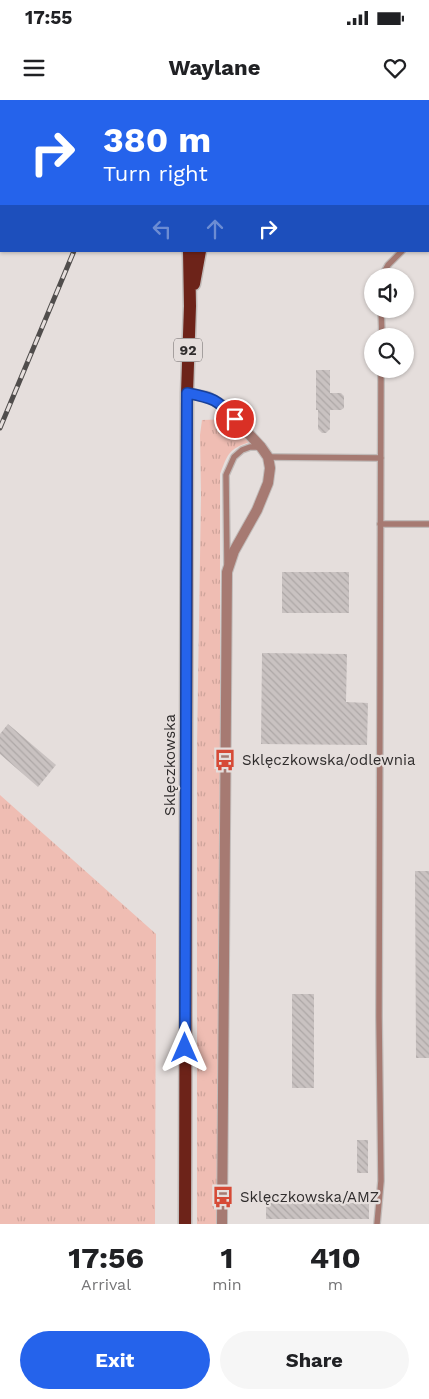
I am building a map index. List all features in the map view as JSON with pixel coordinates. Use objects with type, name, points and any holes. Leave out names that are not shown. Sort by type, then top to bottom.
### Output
[{"type":"main road","name":"Sklęczkowska","points":[[185,1224],[189,252]]},
{"type":"main road","name":"Sklęczkowska","points":[[190,306],[200,252]]},
{"type":"street","points":[[187,393],[208,397],[222,405],[261,447],[268,457],[270,468],[268,483],[257,510],[234,551],[227,572],[222,1224]]},
{"type":"lane","points":[[387,268],[401,252]]},
{"type":"lane","points":[[377,1224],[381,1181],[379,1018],[382,378]]},
{"type":"lane","points":[[227,572],[226,475],[234,457],[242,450],[261,447]]},
{"type":"lane","points":[[268,457],[381,458]]},
{"type":"lane","points":[[380,524],[429,524]]},
{"type":"green space","points":[[232,419],[250,442],[237,447],[230,453],[220,474],[219,1224],[197,1224],[197,747],[201,495],[200,435],[202,420]]},
{"type":"green space","points":[[0,795],[156,934],[155,1224],[0,1224]]},
{"type":"building","points":[[316,370],[330,370],[330,393],[341,393],[344,396],[344,408],[341,410],[330,410],[330,429],[326,433],[322,433],[318,429]]},
{"type":"building","points":[[282,572],[349,572],[349,613],[282,613]]},
{"type":"building","points":[[262,653],[347,654],[346,702],[368,703],[367,745],[261,744]]},
{"type":"building","points":[[8,724],[56,765],[38,787],[0,754],[0,734]]},
{"type":"building","points":[[415,871],[429,871],[429,1058],[416,1058]]},
{"type":"building","points":[[292,994],[314,994],[314,1088],[292,1088]]},
{"type":"building","points":[[357,1140],[368,1140],[368,1173],[357,1173]]},
{"type":"building","points":[[266,1203],[369,1203],[369,1219],[266,1219]]},
{"type":"railway","points":[[0,428],[74,252]]},
{"type":"place","name":"Sklęczkowska/odlewnia","points":[[225,760]]},
{"type":"place","name":"Sklęczkowska/AMZ","points":[[223,1197]]},
{"type":"route","points":[[185,1048],[187,393],[208,397],[222,405],[235,419]]}]
